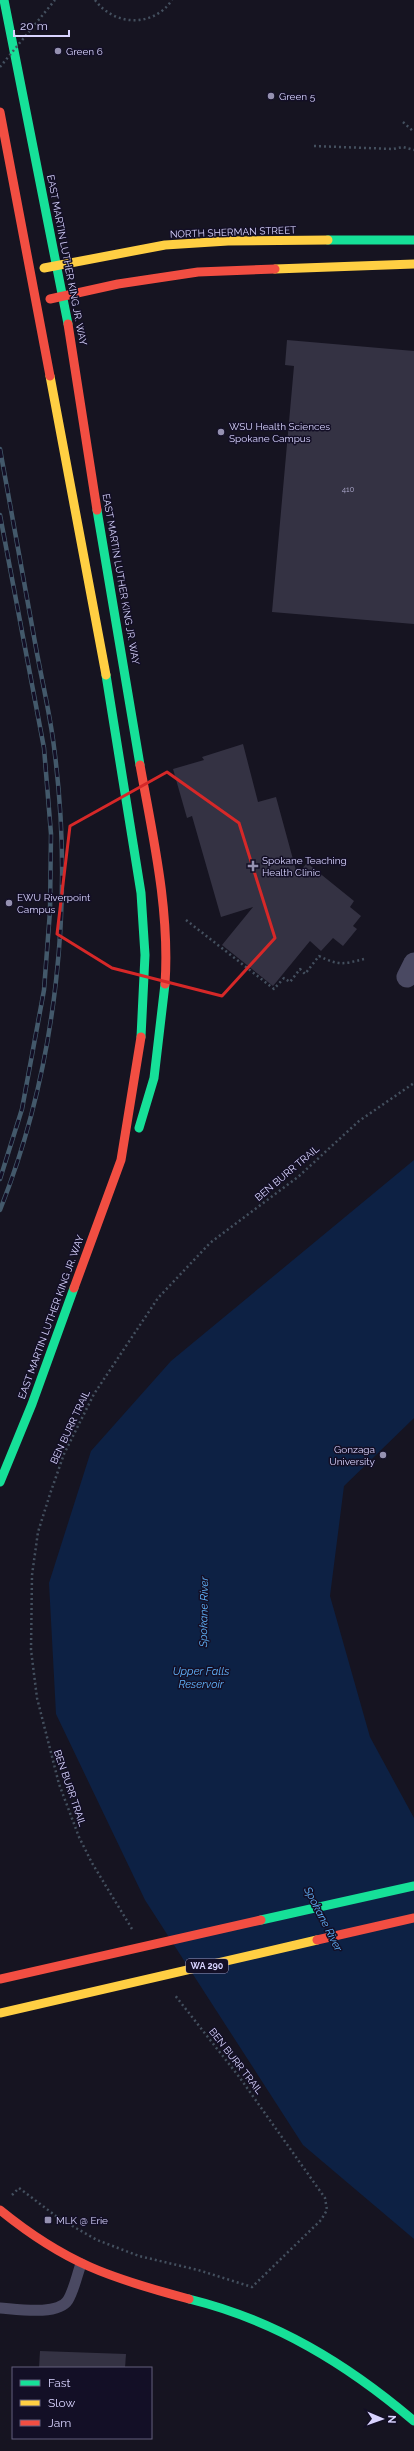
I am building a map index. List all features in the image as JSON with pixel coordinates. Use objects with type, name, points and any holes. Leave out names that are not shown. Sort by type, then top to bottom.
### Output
[{"type":"main road","name":"EAST MARTIN LUTHER KING JR. WAY","points":[[4,0],[59,266],[106,565],[155,844],[163,908],[166,965],[162,1022],[154,1078],[135,1139],[121,1160]]},
{"type":"main road","name":"EAST MARTIN LUTHER KING JR. WAY","points":[[0,112],[102,650],[141,893],[145,955],[141,1042],[121,1160],[32,1404],[0,1482]]},
{"type":"main road","name":"NORTH SHERMAN STREET","points":[[31,271],[165,245],[228,241],[414,240]]},
{"type":"main road","points":[[37,302],[118,284],[198,272],[414,264]]},
{"type":"main road","points":[[0,1979],[414,1886]]},
{"type":"main road","name":"WA 290","points":[[0,2014],[414,1918]]},
{"type":"main road","points":[[0,2210],[37,2239],[81,2264],[122,2281],[228,2310],[292,2336],[365,2380],[414,2421]]},
{"type":"lane","points":[[0,2308],[37,2311],[60,2307],[68,2300],[81,2264]]},
{"type":"path","points":[[0,67],[55,0]]},
{"type":"path","points":[[95,0],[111,16],[126,20],[141,21],[155,16],[172,0]]},
{"type":"path","points":[[403,122],[414,132]]},
{"type":"path","points":[[314,146],[393,149],[403,147],[414,150]]},
{"type":"path","points":[[186,920],[274,990],[284,978],[290,982],[300,969],[305,974],[319,956],[335,964],[343,965],[364,959]]},
{"type":"path","name":"BEN BURR TRAIL","points":[[137,1935],[92,1863],[79,1837],[59,1784],[37,1698],[31,1650],[32,1575],[38,1532],[50,1494],[64,1454],[94,1394],[158,1298],[210,1244],[298,1177],[359,1121],[414,1083]]},
{"type":"path","name":"BEN BURR TRAIL","points":[[19,2188],[60,2219],[104,2243],[139,2256],[198,2270],[252,2287],[321,2220],[327,2210],[325,2198],[240,2078],[170,1988]]},
{"type":"highlighted area","points":[[167,772],[239,823],[275,938],[222,996],[112,968],[57,934],[70,826]]},
{"type":"water","name":"Upper Falls Reservoir","points":[[414,1160],[414,1418],[344,1486],[330,1596],[370,1737],[414,1818],[414,2239],[303,2145],[145,1900],[56,1714],[49,1583],[91,1451],[171,1361]]},
{"type":"building","points":[[287,340],[414,351],[414,624],[272,612],[294,366],[285,365]]},
{"type":"building","name":"Spokane Teaching Health Clinic","points":[[243,744],[258,802],[276,797],[297,874],[307,863],[354,901],[350,907],[361,916],[353,926],[357,929],[343,946],[333,938],[321,951],[310,941],[273,986],[222,945],[253,907],[221,917],[192,816],[187,818],[173,769],[204,760],[202,757]]},
{"type":"building","points":[[40,2351],[126,2354],[125,2367],[39,2367]]},
{"type":"railway","points":[[0,449],[54,747],[60,805],[62,864],[61,923],[56,982],[47,1041],[35,1099],[20,1155],[0,1210]]},
{"type":"railway","points":[[0,515],[44,748],[51,834],[50,911],[44,990],[22,1109],[0,1179]]},
{"type":"traffic: fast","points":[[4,0],[68,324]]},
{"type":"traffic: fast","points":[[328,240],[414,240]]},
{"type":"traffic: fast","points":[[97,510],[140,765]]},
{"type":"traffic: fast","points":[[106,675],[141,893],[145,955],[141,1037]]},
{"type":"traffic: fast","points":[[139,1128],[154,1078],[165,984]]},
{"type":"traffic: fast","points":[[0,1482],[32,1404],[74,1288]]},
{"type":"traffic: fast","points":[[261,1920],[414,1886]]},
{"type":"traffic: fast","points":[[189,2299],[221,2308],[251,2319],[309,2346],[363,2381],[414,2421]]},
{"type":"traffic: slow","points":[[44,268],[165,245],[228,241],[328,240]]},
{"type":"traffic: slow","points":[[275,269],[414,264]]},
{"type":"traffic: slow","points":[[50,376],[106,675]]},
{"type":"traffic: slow","points":[[0,2013],[317,1940]]},
{"type":"traffic: jam","points":[[0,112],[50,376]]},
{"type":"traffic: jam","points":[[50,299],[118,284],[198,272],[275,269]]},
{"type":"traffic: jam","points":[[68,324],[97,510]]},
{"type":"traffic: jam","points":[[140,765],[155,847],[163,902],[166,957],[165,984]]},
{"type":"traffic: jam","points":[[74,1288],[121,1160],[141,1037]]},
{"type":"traffic: jam","points":[[317,1940],[414,1918]]},
{"type":"traffic: jam","points":[[0,1979],[261,1920]]},
{"type":"traffic: jam","points":[[0,2210],[46,2243],[89,2266],[135,2284],[189,2299]]},
{"type":"place","name":"Green 6","points":[[58,51]]},
{"type":"place","name":"Green 5","points":[[271,96]]},
{"type":"place","name":"WSU Health Sciences Spokane Campus","points":[[221,432]]},
{"type":"place","name":"Spokane Teaching Health Clinic","points":[[253,866]]},
{"type":"place","name":"EWU Riverpoint Campus","points":[[9,903]]},
{"type":"place","name":"Gonzaga University","points":[[383,1455]]},
{"type":"place","name":"MLK @ Erie","points":[[48,2220]]},
{"type":"water label","name":"Spokane River","points":[[204,1612]]},
{"type":"water label","name":"Spokane River","points":[[323,1919]]}]
